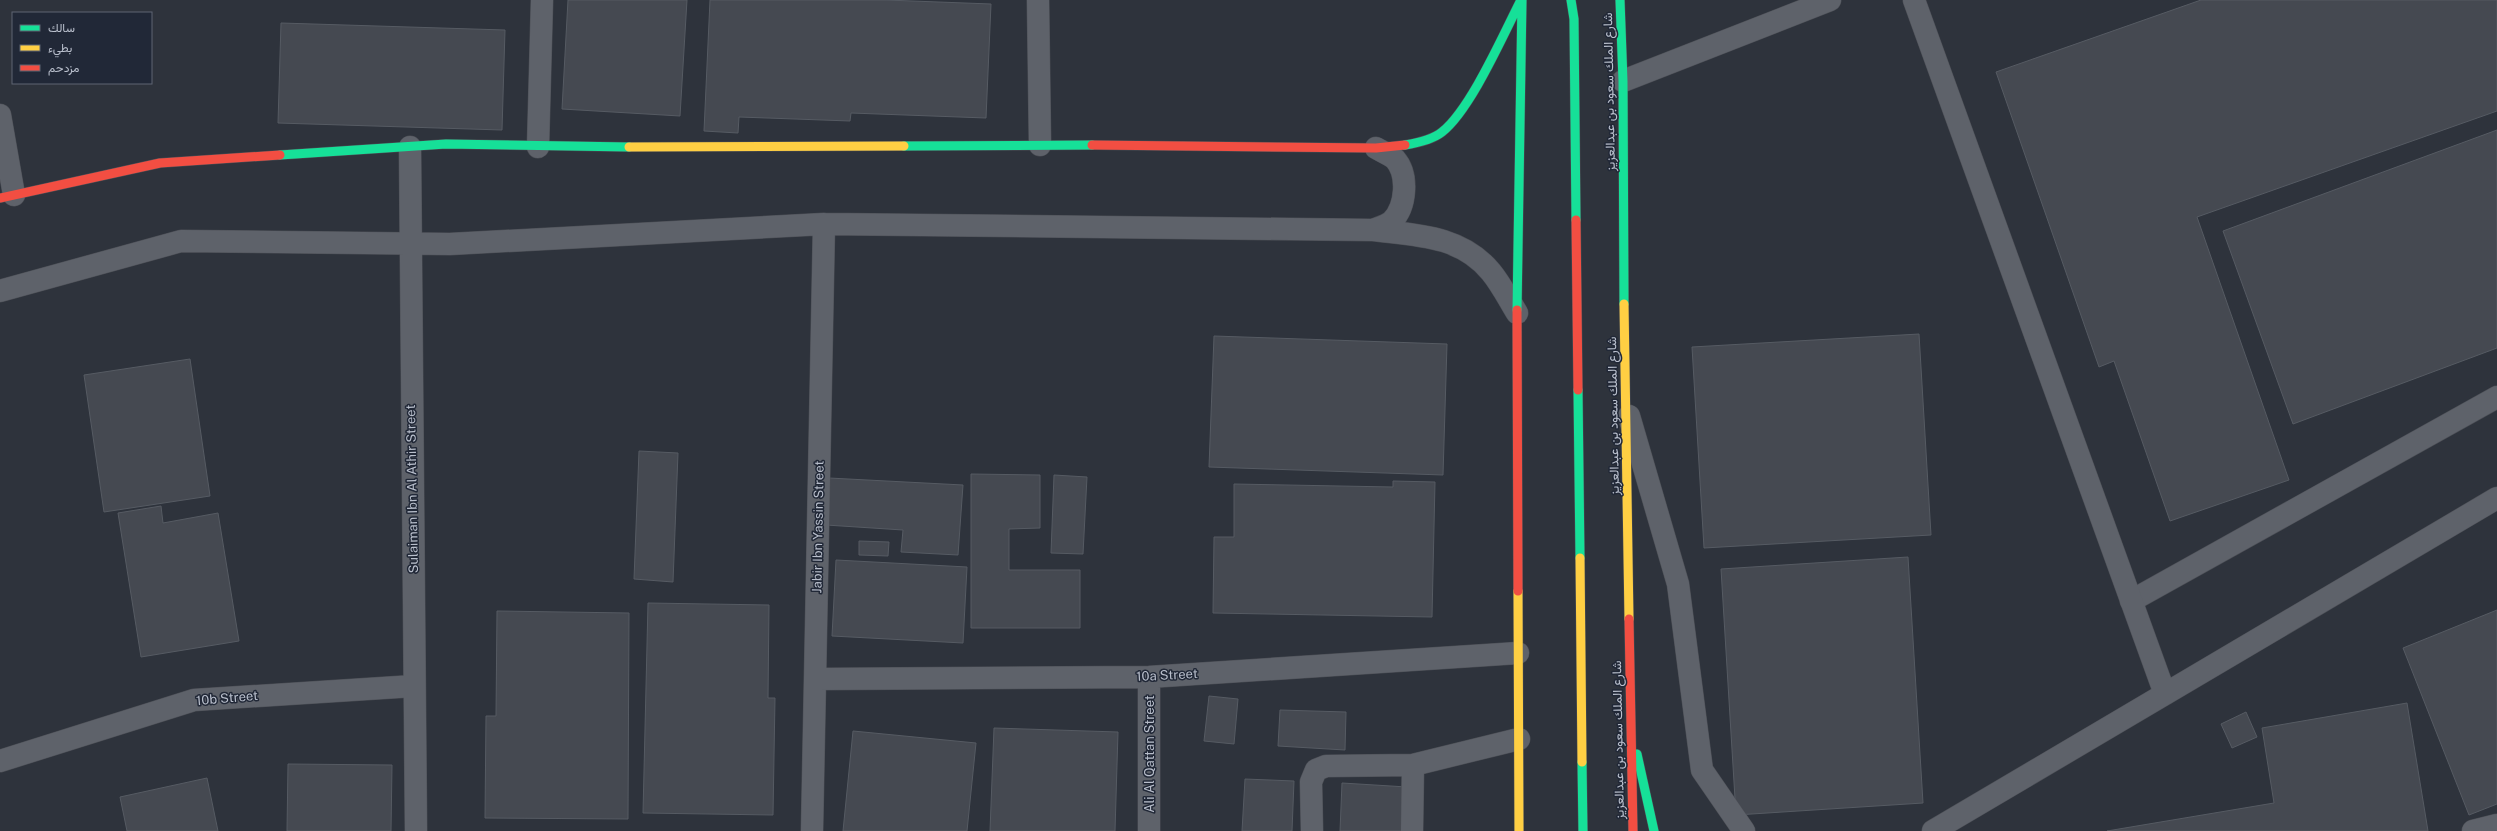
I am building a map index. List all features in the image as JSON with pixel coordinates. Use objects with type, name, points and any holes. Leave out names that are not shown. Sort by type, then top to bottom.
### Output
[{"type":"main road","points":[[7,197],[160,163],[446,144],[538,147],[1040,145],[1376,148],[1419,144],[1442,132],[1466,102],[1521,0]]},
{"type":"main road","points":[[1519,831],[1517,313],[1521,0]]},
{"type":"main road","points":[[1571,0],[1574,19],[1583,831]]},
{"type":"main road","name":"شارع الملك سعود بن عبدالعزيز","points":[[1620,0],[1623,81],[1625,403],[1632,734],[1632,831]]},
{"type":"main road","points":[[1632,734],[1654,831]]},
{"type":"street","points":[[538,147],[542,0]]},
{"type":"street","points":[[1038,0],[1040,145]]},
{"type":"street","points":[[1623,81],[1830,0]]},
{"type":"street","points":[[1914,0],[2165,694]]},
{"type":"street","points":[[0,115],[7,197]]},
{"type":"street","name":"Sulaiman Ibn Al Athir Street","points":[[410,147],[409,244],[416,831]]},
{"type":"street","points":[[1373,230],[1392,221],[1401,206],[1404,190],[1402,175],[1395,160],[1376,148]]},
{"type":"street","points":[[0,291],[181,241],[450,244],[824,224],[1373,230],[1438,238],[1466,249],[1491,271],[1517,313]]},
{"type":"street","name":"Jabir Ibn Yassin Street","points":[[812,831],[824,224]]},
{"type":"street","points":[[2131,601],[2497,397]]},
{"type":"street","points":[[1625,403],[1678,584],[1702,770],[1744,831]]},
{"type":"street","points":[[1933,831],[2497,498]]},
{"type":"street","name":"10a Street","points":[[816,679],[1149,677],[1518,653]]},
{"type":"street","name":"Ali Al Qattan Street","points":[[1148,831],[1149,677]]},
{"type":"street","name":"10b Street","points":[[0,761],[194,700],[414,686]]},
{"type":"street","points":[[1312,831],[1311,782],[1316,770],[1326,766],[1413,765],[1519,739]]},
{"type":"street","points":[[1412,831],[1413,765]]},
{"type":"street","points":[[2473,831],[2497,825]]},
{"type":"building","points":[[568,0],[687,0],[680,116],[562,109]]},
{"type":"building","points":[[710,0],[886,0],[991,4],[986,118],[851,113],[850,121],[739,117],[738,133],[704,131]]},
{"type":"building","points":[[2201,0],[2497,0],[2497,111],[2197,217],[2289,480],[2170,521],[2114,361],[2099,367],[1996,72]]},
{"type":"building","points":[[281,23],[505,30],[502,130],[278,123]]},
{"type":"building","points":[[2497,130],[2497,348],[2293,424],[2223,231]]},
{"type":"building","points":[[1919,334],[1931,535],[1704,548],[1692,347]]},
{"type":"building","points":[[1214,336],[1447,344],[1443,475],[1209,467]]},
{"type":"building","points":[[190,359],[210,496],[104,512],[84,375]]},
{"type":"building","points":[[639,451],[678,453],[673,582],[634,579]]},
{"type":"building","points":[[971,474],[1040,475],[1040,528],[1009,529],[1009,570],[1080,570],[1080,628],[971,628]]},
{"type":"building","points":[[1054,475],[1087,477],[1083,554],[1051,553]]},
{"type":"building","points":[[829,478],[963,485],[958,555],[901,552],[903,530],[826,525]]},
{"type":"building","points":[[1393,481],[1435,482],[1432,617],[1213,613],[1214,537],[1234,537],[1234,484],[1393,487]]},
{"type":"building","points":[[161,506],[163,523],[218,513],[239,641],[141,657],[118,513]]},
{"type":"building","points":[[859,541],[889,542],[888,556],[859,555]]},
{"type":"building","points":[[1908,557],[1923,803],[1736,815],[1721,569]]},
{"type":"building","points":[[836,560],[967,567],[963,643],[832,636]]},
{"type":"building","points":[[648,603],[769,605],[768,698],[775,698],[773,815],[643,813]]},
{"type":"building","points":[[2497,610],[2497,804],[2469,815],[2403,648]]},
{"type":"building","points":[[497,611],[629,613],[628,819],[485,818],[486,716],[496,716]]},
{"type":"building","points":[[1209,696],[1238,699],[1234,744],[1204,741]]},
{"type":"building","points":[[2407,703],[2428,831],[2107,831],[2274,803],[2262,728]]},
{"type":"building","points":[[1280,710],[1346,712],[1345,750],[1278,746]]},
{"type":"building","points":[[2246,712],[2257,737],[2232,748],[2221,724]]},
{"type":"building","points":[[994,728],[1118,732],[1115,831],[990,831]]},
{"type":"building","points":[[853,731],[976,743],[967,831],[843,831]]},
{"type":"building","points":[[288,764],[392,765],[391,831],[287,831]]},
{"type":"building","points":[[207,778],[218,831],[127,831],[120,797]]},
{"type":"building","points":[[1245,779],[1294,781],[1292,831],[1242,831]]},
{"type":"building","points":[[1342,783],[1407,787],[1405,831],[1340,831]]},
{"type":"traffic: fast","points":[[1405,145],[1434,137],[1442,132],[1453,121],[1464,107],[1486,70],[1521,0]]},
{"type":"traffic: fast","points":[[1517,310],[1522,0]]},
{"type":"traffic: fast","points":[[1571,0],[1574,19],[1576,220]]},
{"type":"traffic: fast","points":[[1620,0],[1623,81],[1624,304]]},
{"type":"traffic: fast","points":[[280,155],[446,144],[629,147]]},
{"type":"traffic: fast","points":[[904,146],[1092,145]]},
{"type":"traffic: fast","points":[[1578,390],[1580,558]]},
{"type":"traffic: fast","points":[[1637,754],[1654,831]]},
{"type":"traffic: fast","points":[[1582,762],[1583,831]]},
{"type":"traffic: slow","points":[[629,147],[904,146]]},
{"type":"traffic: slow","points":[[1624,304],[1629,619]]},
{"type":"traffic: slow","points":[[1580,558],[1582,762]]},
{"type":"traffic: slow","points":[[1518,591],[1519,831]]},
{"type":"traffic: jam","points":[[1092,145],[1376,148],[1405,145]]},
{"type":"traffic: jam","points":[[0,198],[160,163],[280,155]]},
{"type":"traffic: jam","points":[[1576,220],[1578,390]]},
{"type":"traffic: jam","points":[[1517,310],[1518,591]]},
{"type":"traffic: jam","points":[[1629,619],[1633,831]]}]
